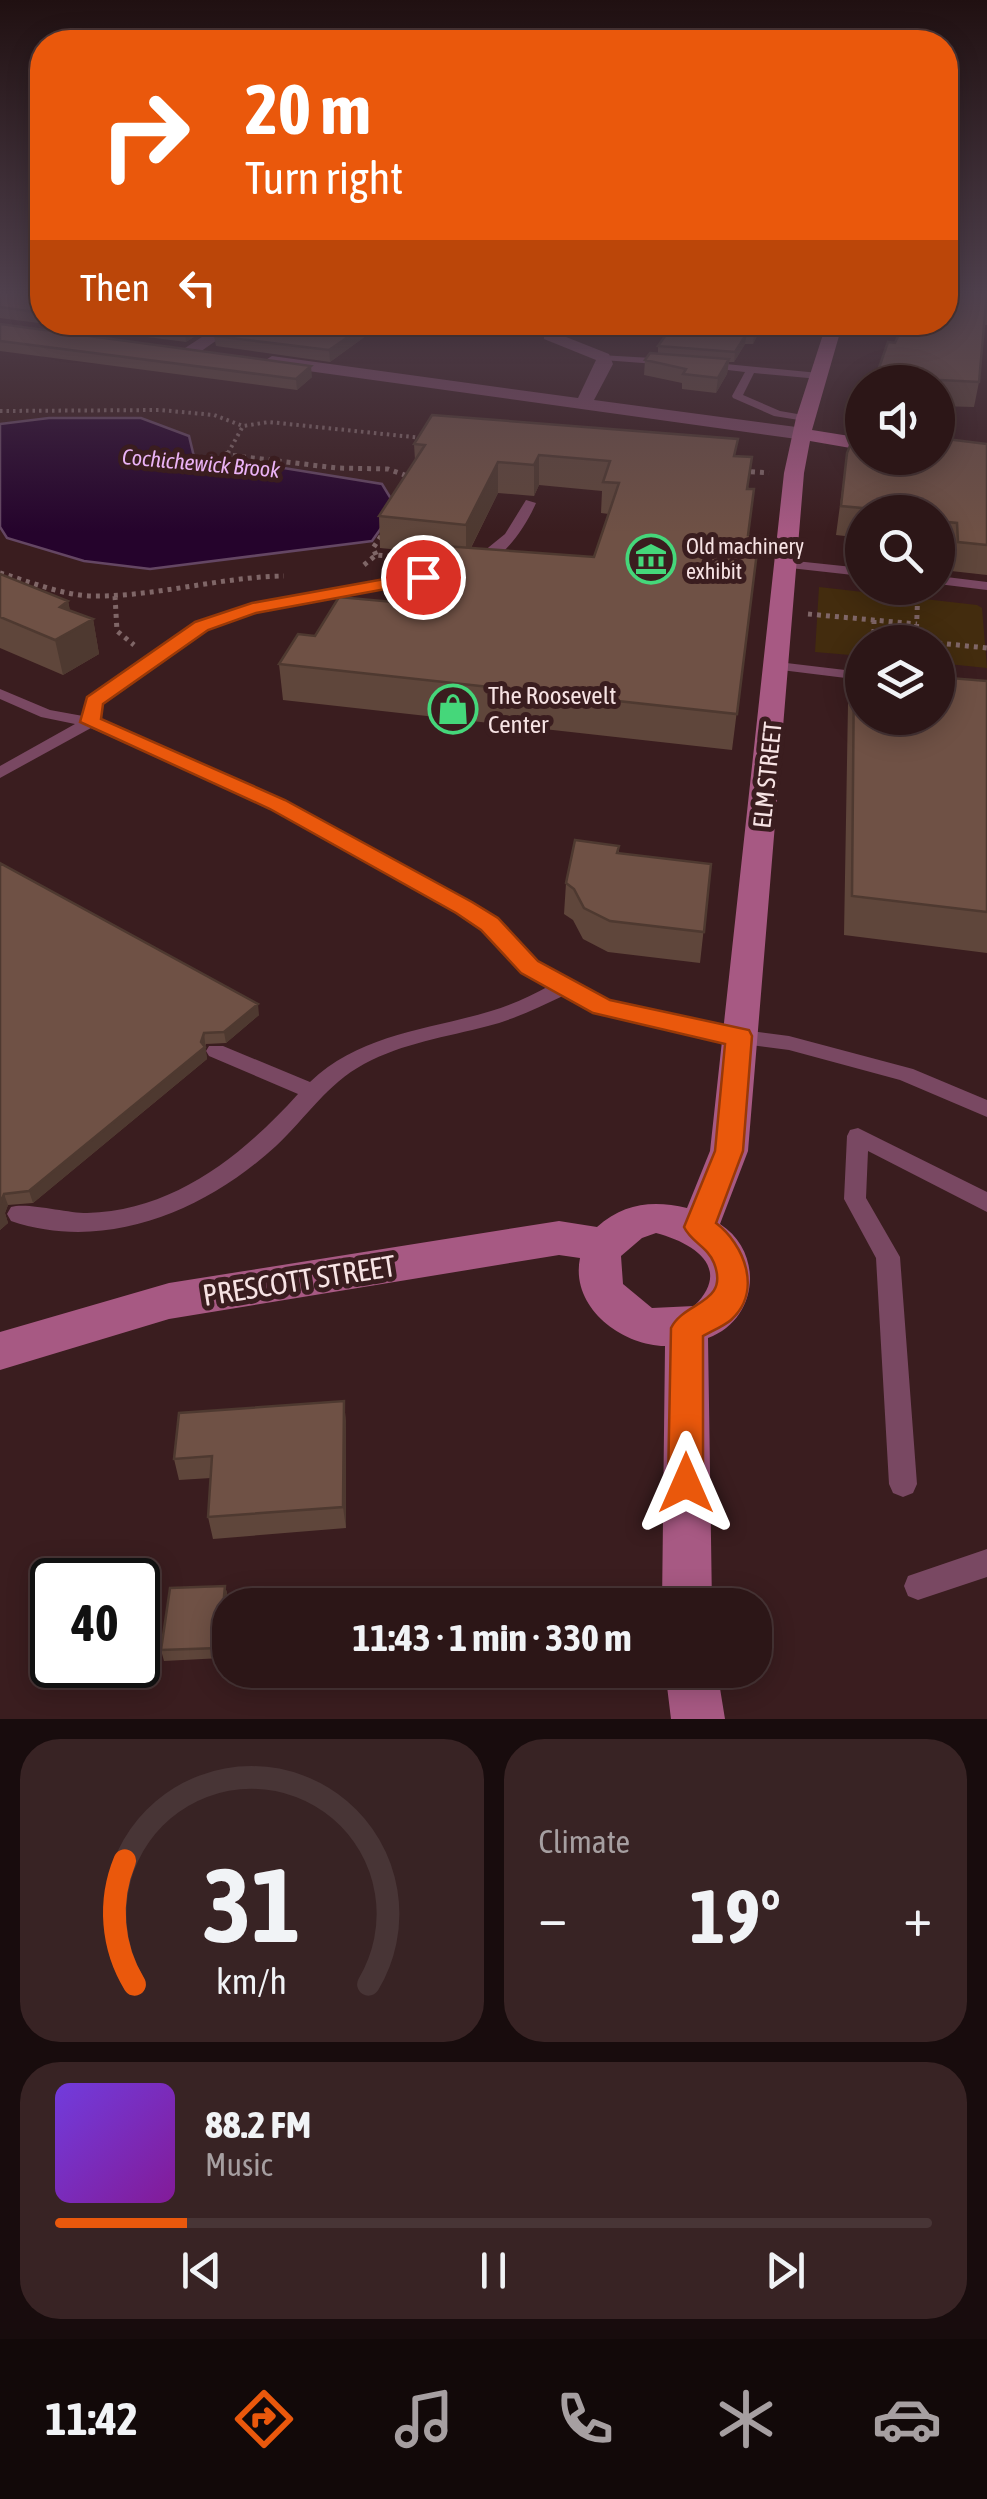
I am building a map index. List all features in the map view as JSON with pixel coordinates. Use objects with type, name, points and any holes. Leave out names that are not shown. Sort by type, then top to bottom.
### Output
[{"type":"street","points":[[357,372],[805,426],[845,439]]},
{"type":"street","points":[[584,402],[600,372]]},
{"type":"street","name":"ELM STREET","points":[[699,1227],[729,1151],[794,473],[820,372]]},
{"type":"street","points":[[667,1218],[699,1227],[716,1240],[728,1258],[733,1276],[730,1294],[721,1310],[687,1328],[643,1325],[610,1300],[600,1282],[598,1262],[604,1245],[616,1230],[634,1220],[667,1218]]},
{"type":"street","name":"PRESCOTT STREET","points":[[0,1351],[170,1301],[559,1238],[604,1245]]},
{"type":"street","points":[[687,1328],[688,1588]]},
{"type":"street","points":[[694,1688],[698,1719]]},
{"type":"lane","points":[[749,372],[736,396],[805,426]]},
{"type":"lane","points":[[782,372],[819,376]]},
{"type":"lane","points":[[0,773],[90,722],[94,701],[202,626],[252,608],[456,569],[504,545],[524,520],[530,503]]},
{"type":"lane","points":[[786,564],[845,570]]},
{"type":"lane","points":[[955,582],[987,586]]},
{"type":"lane","points":[[778,666],[845,674]]},
{"type":"lane","points":[[0,693],[46,714],[90,722],[277,804],[490,924],[530,967],[602,1007],[697,1030],[789,1044],[906,1074],[987,1109]]},
{"type":"lane","points":[[20,1214],[77,1224],[128,1218],[175,1206],[267,1140],[342,1066],[376,1049],[524,1008],[566,986]]},
{"type":"lane","points":[[216,1051],[314,1092]]},
{"type":"lane","points":[[903,1484],[888,1257],[856,1198],[858,1136],[987,1203]]},
{"type":"lane","points":[[918,1586],[987,1563]]},
{"type":"path","points":[[0,412],[160,410],[214,415],[243,426],[269,422],[435,439]]},
{"type":"path","points":[[243,426],[226,448],[228,455],[337,468],[388,469],[414,480]]},
{"type":"path","points":[[735,464],[735,470],[770,473]]},
{"type":"path","points":[[376,555],[373,548],[391,522]]},
{"type":"path","points":[[376,555],[456,569]]},
{"type":"path","points":[[356,572],[376,555]]},
{"type":"path","points":[[0,573],[63,592],[115,596],[163,592],[233,577],[302,575]]},
{"type":"path","points":[[115,596],[113,627],[118,636],[158,654]]},
{"type":"path","points":[[812,614],[916,624],[917,605]]},
{"type":"path","points":[[874,620],[874,625]]},
{"type":"path","points":[[955,645],[987,648]]},
{"type":"shaded area","points":[[49,418],[141,418],[189,436],[196,465],[259,464],[382,484],[396,507],[372,541],[150,569],[84,561],[7,538],[0,527],[0,424]]},
{"type":"shaded area","points":[[819,587],[845,590],[845,605],[977,605],[982,608],[987,668],[955,665],[955,625],[845,625],[845,655],[815,652]]},
{"type":"building","points":[[243,372],[304,372],[296,379]]},
{"type":"building","points":[[684,372],[721,372],[718,378]]},
{"type":"building","points":[[955,372],[980,372],[979,382],[955,381]]},
{"type":"building","points":[[432,415],[738,439],[734,456],[752,457],[747,489],[754,489],[748,535],[759,536],[737,714],[279,664],[298,634],[315,636],[339,597],[393,602],[422,551],[444,546],[594,557],[619,483],[603,482],[610,461],[539,455],[534,465],[498,462],[466,525],[379,516],[425,445],[414,444]]},
{"type":"building","points":[[955,440],[987,444],[987,545],[958,542],[955,495],[845,495],[845,506],[841,506],[845,471],[845,475],[955,475]]},
{"type":"building","points":[[0,574],[68,601],[60,607],[93,619],[55,640],[0,617]]},
{"type":"building","points":[[955,678],[987,681],[987,912],[852,896],[853,735],[955,735]]},
{"type":"building","points":[[575,840],[619,846],[617,853],[711,864],[704,932],[610,921],[584,908],[566,883]]},
{"type":"building","points":[[0,863],[258,1004],[224,1032],[204,1033],[201,1042],[205,1047],[29,1191],[4,1194],[0,1204]]},
{"type":"building","points":[[344,1401],[343,1507],[208,1517],[212,1456],[174,1459],[179,1413]]},
{"type":"building","points":[[225,1586],[212,1588],[212,1648],[161,1650],[170,1588]]},
{"type":"place","name":"Old machinery exhibit","points":[[651,559]]},
{"type":"place","name":"The Roosevelt Center","points":[[453,709]]},
{"type":"route","points":[[423,577],[252,608],[202,626],[94,701],[90,722],[277,804],[464,908],[490,924],[530,967],[602,1007],[739,1036],[729,1151],[699,1227],[716,1240],[728,1258],[733,1276],[730,1294],[721,1310],[687,1328],[686,1483]]},
{"type":"water label","name":"Cochichewick Brook","points":[[201,463]]}]
